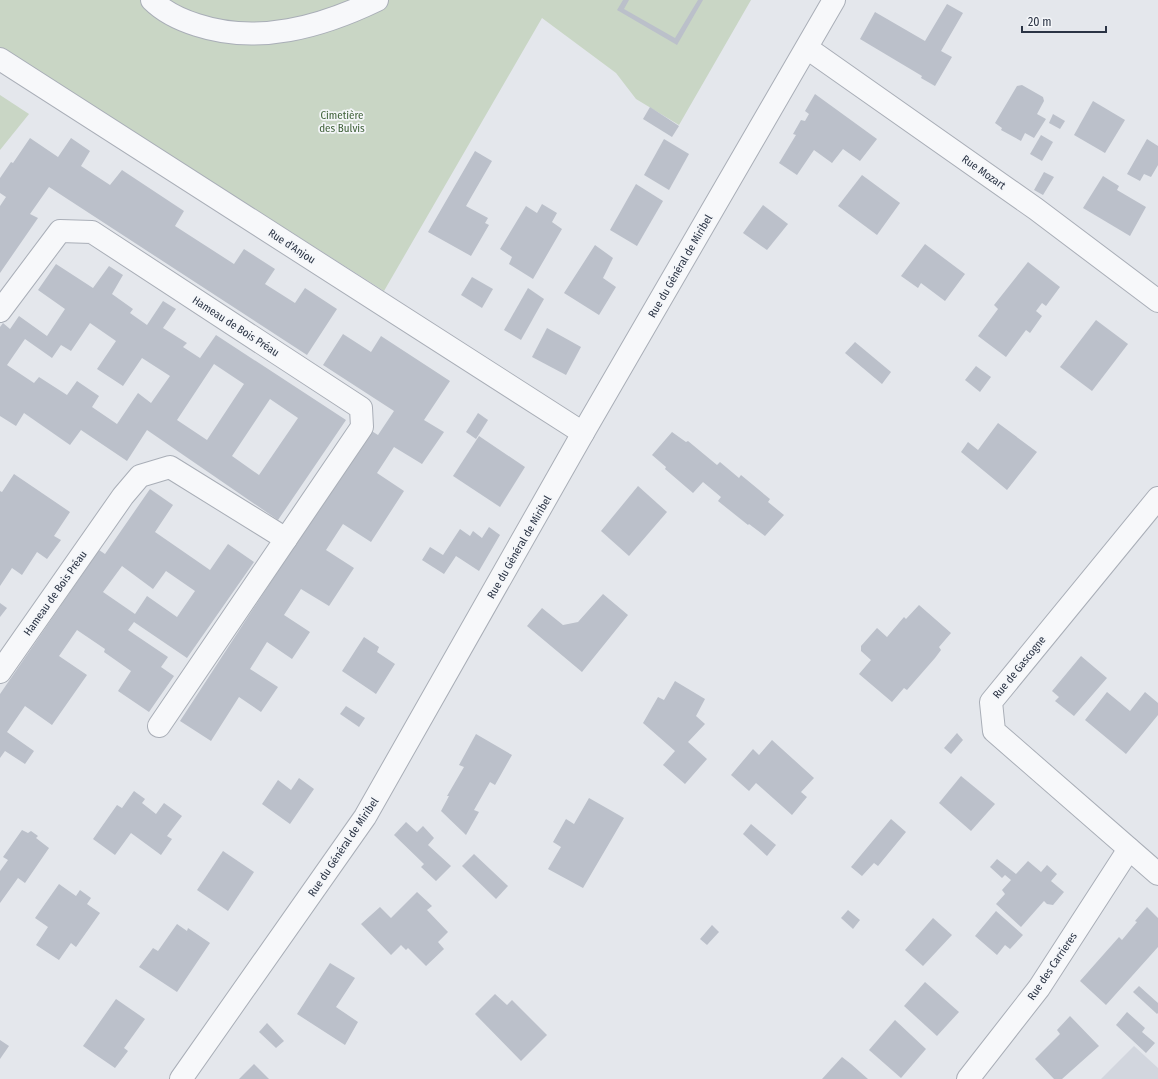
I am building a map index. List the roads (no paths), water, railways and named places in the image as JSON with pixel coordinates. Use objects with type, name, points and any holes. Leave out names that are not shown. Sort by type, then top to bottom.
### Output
[{"type":"street","points":[[152,0],[173,15],[209,29],[230,33],[256,34],[305,27],[360,8],[377,0]]},
{"type":"street","name":"Rue du Général de Miribel","points":[[180,1079],[365,817],[583,433],[807,48],[827,3]]},
{"type":"street","name":"Rue Mozart","points":[[807,48],[1036,209],[1158,301]]},
{"type":"street","name":"Rue d'Anjou","points":[[0,59],[583,433]]},
{"type":"street","name":"Hameau de Bois Préau","points":[[0,311],[60,231],[92,232],[361,408],[362,427],[160,726]]},
{"type":"street","name":"Hameau de Bois Préau","points":[[0,672],[123,496],[140,476],[170,467],[286,539]]},
{"type":"street","name":"Rue de Gascogne","points":[[1158,498],[991,702],[994,731],[1158,874]]},
{"type":"street","name":"Rue des Carrieres","points":[[968,1079],[1039,988],[1129,849]]},
{"type":"park label","name":"Cimetière des Bulvis","points":[[342,121]]}]
